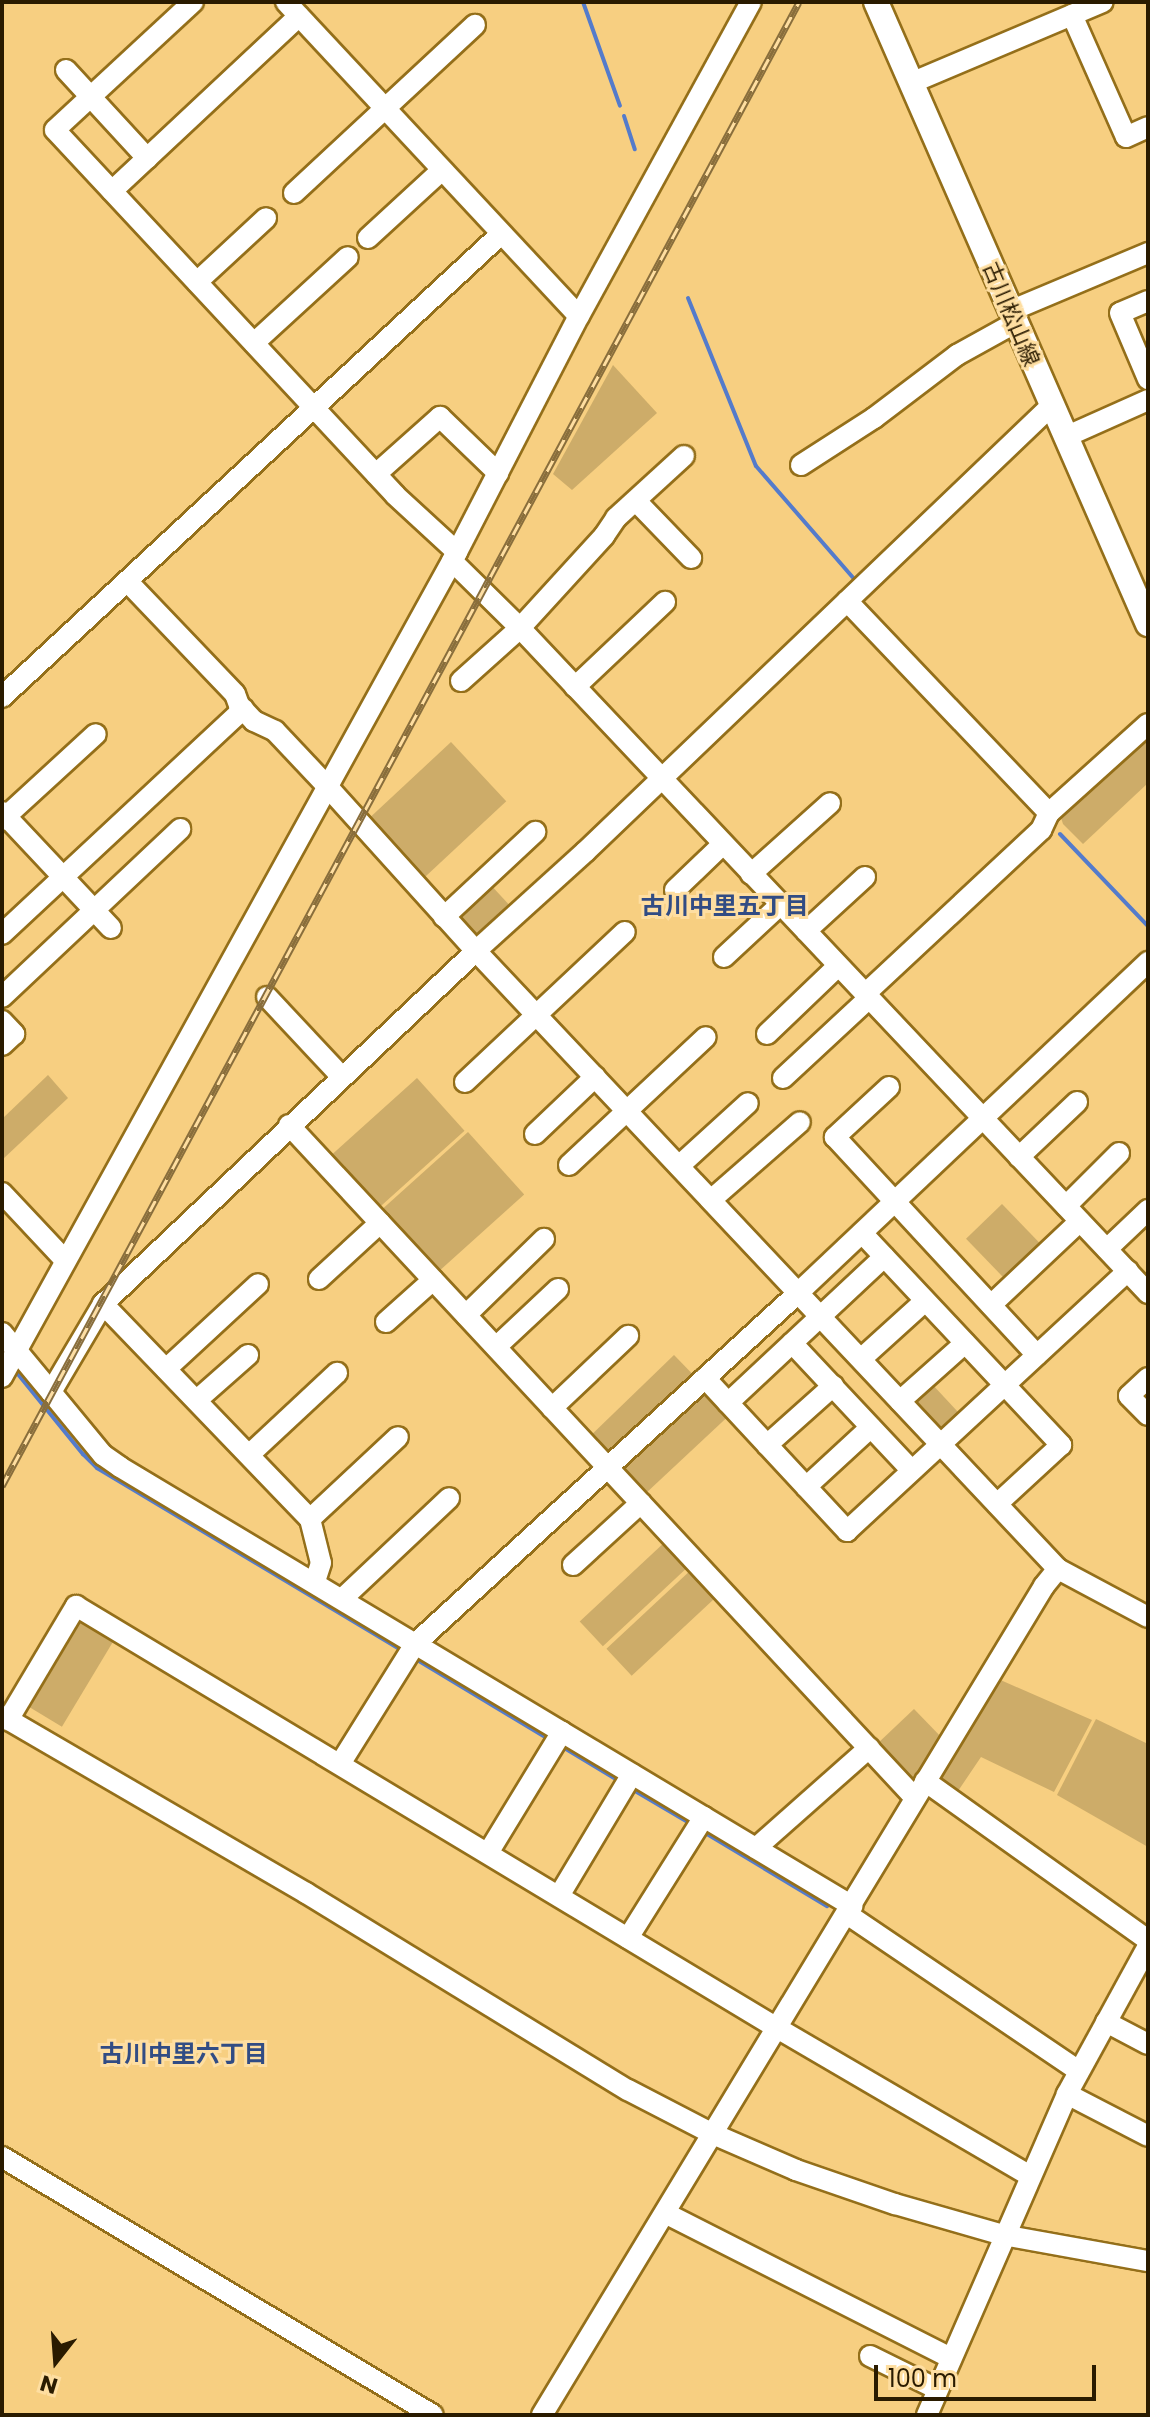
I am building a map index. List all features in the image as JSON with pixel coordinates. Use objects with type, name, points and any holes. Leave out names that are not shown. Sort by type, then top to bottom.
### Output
[{"type":"main road","name":"古川松山線","points":[[876,2],[1148,624]]},
{"type":"street","points":[[193,2],[55,130],[575,687],[1148,1293]]},
{"type":"street","points":[[9,1363],[454,557],[579,316],[751,2]]},
{"type":"street","points":[[911,83],[1103,2]]},
{"type":"street","points":[[112,191],[292,9],[579,316]]},
{"type":"street","points":[[1072,15],[1126,137],[1148,127]]},
{"type":"street","points":[[294,193],[475,25]]},
{"type":"street","points":[[66,70],[147,158]]},
{"type":"street","points":[[368,238],[442,170]]},
{"type":"street","points":[[197,282],[266,218]]},
{"type":"street","points":[[2,697],[501,234]]},
{"type":"street","points":[[801,465],[874,418],[1013,317],[1148,253]]},
{"type":"street","points":[[254,343],[348,257]]},
{"type":"street","points":[[1148,301],[1120,313],[1148,379]]},
{"type":"street","points":[[1065,437],[1148,400]]},
{"type":"street","points":[[51,1392],[103,1304],[1051,406]]},
{"type":"street","points":[[376,474],[440,417],[498,473]]},
{"type":"street","points":[[461,681],[520,628],[604,536],[616,518],[684,456]]},
{"type":"street","points":[[637,502],[691,558]]},
{"type":"street","points":[[127,581],[235,694],[254,721],[275,731],[326,785],[444,917],[1058,1569],[1148,1617]]},
{"type":"street","points":[[847,601],[1049,813]]},
{"type":"street","points":[[575,687],[665,602]]},
{"type":"street","points":[[2,934],[243,709]]},
{"type":"street","points":[[783,1078],[1041,830],[1049,813],[1148,724]]},
{"type":"street","points":[[96,734],[3,816],[111,928]]},
{"type":"street","points":[[751,874],[830,803]]},
{"type":"street","points":[[2,997],[180,829]]},
{"type":"street","points":[[444,917],[535,832]]},
{"type":"street","points":[[675,890],[723,844]]},
{"type":"street","points":[[806,931],[865,877]]},
{"type":"street","points":[[724,957],[780,905]]},
{"type":"street","points":[[465,1082],[625,932]]},
{"type":"street","points":[[340,1764],[411,1650],[798,1293],[1148,962]]},
{"type":"street","points":[[767,1034],[838,966]]},
{"type":"street","points":[[267,997],[341,1076]]},
{"type":"street","points":[[2,1021],[14,1034],[2,1045]]},
{"type":"street","points":[[569,1165],[706,1037]]},
{"type":"street","points":[[535,1134],[595,1077]]},
{"type":"street","points":[[889,1087],[835,1137],[1037,1355]]},
{"type":"street","points":[[1019,1157],[1077,1102]]},
{"type":"street","points":[[679,1166],[748,1103]]},
{"type":"street","points":[[711,1200],[800,1122]]},
{"type":"street","points":[[289,1125],[869,1748],[920,1790],[1148,1940]]},
{"type":"street","points":[[991,1305],[1073,1213],[1119,1153]]},
{"type":"street","points":[[2,1193],[65,1260]]},
{"type":"street","points":[[1107,1249],[1148,1210]]},
{"type":"street","points":[[319,1279],[380,1223]]},
{"type":"street","points":[[862,1233],[1061,1445],[997,1504]]},
{"type":"street","points":[[466,1315],[544,1239]]},
{"type":"street","points":[[728,1403],[884,1257]]},
{"type":"street","points":[[705,1378],[847,1531],[1128,1271]]},
{"type":"street","points":[[386,1322],[433,1280]]},
{"type":"street","points":[[166,1369],[258,1284]]},
{"type":"street","points":[[496,1347],[558,1289]]},
{"type":"street","points":[[861,1359],[925,1301]]},
{"type":"street","points":[[103,1304],[310,1519],[321,1563],[315,1582]]},
{"type":"street","points":[[2,1333],[9,1363],[51,1392],[103,1455],[315,1582],[411,1650],[627,1782],[699,1825],[756,1848],[1079,2071]]},
{"type":"street","points":[[552,1408],[628,1336]]},
{"type":"street","points":[[792,1343],[912,1471]]},
{"type":"street","points":[[900,1401],[965,1343]]},
{"type":"street","points":[[197,1400],[248,1355]]},
{"type":"street","points":[[250,1454],[337,1373]]},
{"type":"street","points":[[1148,1378],[1129,1396],[1148,1415]]},
{"type":"street","points":[[767,1445],[833,1386]]},
{"type":"street","points":[[806,1487],[871,1427]]},
{"type":"street","points":[[310,1519],[398,1437]]},
{"type":"street","points":[[342,1599],[449,1498]]},
{"type":"street","points":[[573,1565],[641,1503]]},
{"type":"street","points":[[542,2415],[1044,1586],[1058,1569]]},
{"type":"street","points":[[1029,2175],[777,2028],[76,1606],[5,1718],[306,1893],[628,2090],[713,2134],[796,2170],[895,2204],[1003,2235],[1148,2261]]},
{"type":"street","points":[[488,1853],[557,1739]]},
{"type":"street","points":[[756,1848],[869,1748]]},
{"type":"street","points":[[559,1896],[627,1782]]},
{"type":"street","points":[[628,1938],[699,1825]]},
{"type":"street","points":[[927,2415],[949,2357],[1067,2094],[1148,1946]]},
{"type":"street","points":[[1106,2022],[1148,2044]]},
{"type":"street","points":[[1067,2094],[1148,2136]]},
{"type":"street","points":[[2,2157],[433,2415]]},
{"type":"street","points":[[665,2213],[949,2357]]},
{"type":"street","points":[[870,2356],[937,2389]]},
{"type":"shaded area","points":[[613,365],[657,413],[572,490],[553,474]]},
{"type":"shaded area","points":[[1143,736],[1148,741],[1148,783],[1083,844],[1063,824],[1059,811]]},
{"type":"shaded area","points":[[451,742],[506,801],[424,878],[368,819]]},
{"type":"shaded area","points":[[488,882],[513,909],[485,935],[473,935],[453,915]]},
{"type":"shaded area","points":[[48,1075],[68,1098],[2,1160],[2,1119]]},
{"type":"shaded area","points":[[417,1078],[465,1131],[378,1209],[330,1156]]},
{"type":"shaded area","points":[[468,1132],[524,1194],[437,1273],[381,1210]]},
{"type":"shaded area","points":[[1002,1204],[1043,1246],[1007,1281],[966,1239]]},
{"type":"shaded area","points":[[674,1355],[695,1377],[612,1456],[591,1435]]},
{"type":"shaded area","points":[[931,1383],[961,1415],[943,1432],[913,1400]]},
{"type":"shaded area","points":[[705,1386],[731,1414],[646,1493],[620,1465]]},
{"type":"shaded area","points":[[666,1541],[689,1566],[603,1646],[580,1621]]},
{"type":"shaded area","points":[[692,1569],[717,1596],[632,1676],[606,1649]]},
{"type":"shaded area","points":[[80,1615],[116,1637],[62,1727],[26,1705]]},
{"type":"shaded area","points":[[996,1678],[1092,1720],[1054,1792],[981,1757],[956,1794],[931,1779]]},
{"type":"shaded area","points":[[914,1709],[944,1740],[915,1786],[876,1745]]},
{"type":"shaded area","points":[[1096,1719],[1148,1744],[1148,1847],[1057,1795]]},
{"type":"waterway","points":[[583,2],[620,106]]},
{"type":"waterway","points":[[624,116],[635,149]]},
{"type":"waterway","points":[[688,298],[756,466],[856,581]]},
{"type":"waterway","points":[[1060,834],[1148,926]]},
{"type":"waterway","points":[[13,1368],[97,1468],[403,1651]]},
{"type":"waterway","points":[[414,1658],[550,1740]]},
{"type":"waterway","points":[[561,1746],[619,1781]]},
{"type":"waterway","points":[[630,1788],[691,1824]]},
{"type":"waterway","points":[[702,1831],[827,1906]]},
{"type":"railway","points":[[2,1486],[799,2]]},
{"type":"district","name":"古川中里五丁目","points":[[725,906]]},
{"type":"district","name":"古川中里六丁目","points":[[184,2054]]}]
